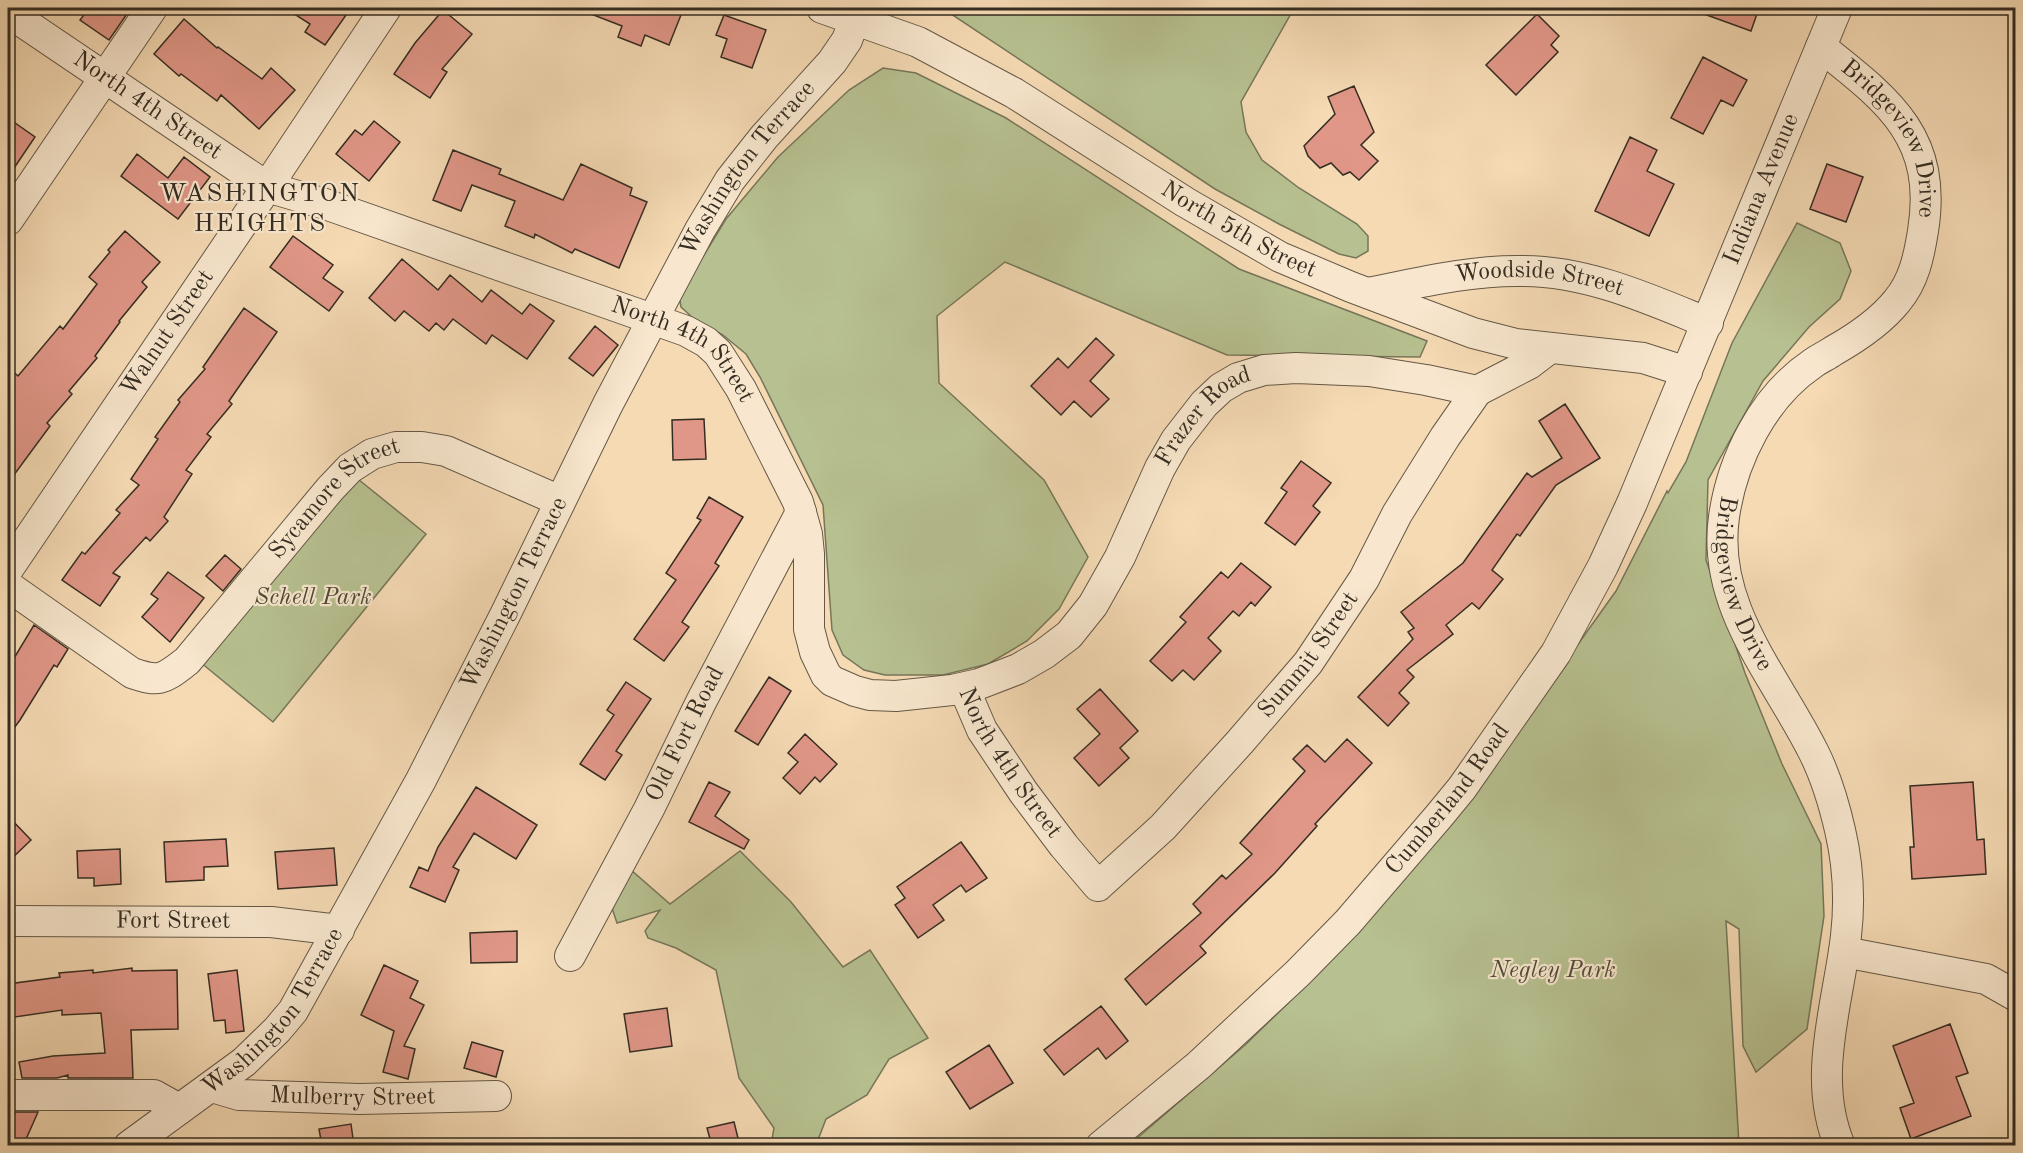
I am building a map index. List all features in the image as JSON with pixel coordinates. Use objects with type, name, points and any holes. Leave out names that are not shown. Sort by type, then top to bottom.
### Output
[{"type":"street","points":[[8,220],[152,8]]},
{"type":"street","name":"Walnut Street","points":[[8,569],[386,8]]},
{"type":"street","name":"North 5th Street","points":[[822,8],[857,13],[918,42],[1014,93],[1185,202],[1280,257],[1473,333],[1516,344],[1643,358],[1687,372]]},
{"type":"street","name":"Indiana Avenue","points":[[1687,372],[1837,8]]},
{"type":"street","name":"North 4th Street","points":[[8,12],[267,187],[325,204],[686,331],[706,342],[718,353],[741,389],[798,502],[809,554],[808,629],[815,652],[826,675],[832,681],[855,692],[870,695],[896,696],[964,688],[982,730],[1024,793],[1098,886]]},
{"type":"street","name":"Washington Terrace","points":[[129,1146],[244,1062],[294,1011],[426,770],[652,319],[700,230],[730,180],[832,62],[847,40],[857,13]]},
{"type":"street","name":"Bridgeview Drive","points":[[1821,47],[1862,80],[1892,109],[1909,132],[1922,160],[1927,195],[1919,255],[1911,279],[1897,301],[1856,337],[1812,364],[1795,378],[1767,408],[1751,432],[1740,455],[1725,508],[1722,538],[1727,581],[1738,616],[1815,754],[1828,787],[1845,856],[1848,898],[1844,952],[1827,1059],[1828,1110],[1840,1146]]},
{"type":"street","name":"Woodside Street","points":[[1368,293],[1492,272],[1525,270],[1608,284],[1708,323]]},
{"type":"street","points":[[1477,391],[1529,364],[1550,348]]},
{"type":"street","name":"Frazer Road","points":[[964,688],[1018,669],[1044,654],[1069,635],[1079,624],[1094,605],[1120,557],[1160,468],[1176,440],[1204,404],[1221,388],[1238,378],[1264,370],[1296,368],[1369,371],[1477,391]]},
{"type":"street","name":"Cumberland Road","points":[[1101,1146],[1199,1065],[1298,973],[1348,922],[1462,788],[1556,653],[1603,566],[1687,372]]},
{"type":"street","name":"Summit Street","points":[[1098,886],[1163,827],[1308,663],[1364,579],[1396,514],[1477,391]]},
{"type":"street","name":"Sycamore Street","points":[[8,586],[132,673],[157,680],[187,661],[330,489],[350,468],[372,454],[396,447],[422,447],[446,451],[560,501]]},
{"type":"street","name":"Old Fort Road","points":[[570,956],[649,809],[701,702],[801,512]]},
{"type":"street","name":"Fort Street","points":[[8,921],[271,922],[339,930]]},
{"type":"street","points":[[1844,952],[1986,979],[2016,996]]},
{"type":"street","name":"Mulberry Street","points":[[212,1087],[239,1095],[359,1099],[495,1096]]},
{"type":"street","points":[[8,1095],[154,1095],[179,1109]]},
{"type":"green space","points":[[946,8],[1311,8],[1313,13],[1292,12],[1241,102],[1246,132],[1262,160],[1299,188],[1357,224],[1368,236],[1368,251],[1356,258],[1339,254],[1215,189],[948,12]]},
{"type":"green space","points":[[883,68],[916,73],[1006,118],[1239,269],[1427,341],[1420,357],[1227,355],[1005,262],[937,316],[939,383],[1044,480],[1088,557],[1059,609],[1027,641],[988,664],[943,675],[885,675],[864,670],[843,655],[832,630],[823,505],[760,377],[746,354],[723,335],[693,318],[681,307],[679,296],[726,219],[778,157],[849,90]]},
{"type":"green space","name":"Negley Park","points":[[1797,223],[1840,243],[1851,271],[1840,299],[1809,327],[1763,381],[1708,480],[1706,560],[1745,673],[1782,764],[1821,844],[1824,916],[1807,1029],[1756,1072],[1743,1046],[1739,929],[1726,921],[1739,1145],[1128,1146],[1245,1045],[1322,970],[1407,873],[1531,710],[1616,591],[1667,491],[1668,493],[1686,462],[1732,343]]},
{"type":"green space","name":"Schell Park","points":[[353,475],[426,534],[273,722],[200,662]]},
{"type":"green space","points":[[740,851],[791,902],[843,967],[870,950],[928,1038],[889,1059],[867,1095],[826,1119],[816,1145],[771,1145],[774,1128],[739,1078],[716,970],[676,948],[648,938],[645,931],[660,910],[617,923],[612,908],[631,870],[670,904]]},
{"type":"building","points":[[89,8],[131,8],[109,40],[80,20]]},
{"type":"building","points":[[285,8],[351,8],[325,45],[305,32],[310,24]]},
{"type":"building","points":[[579,8],[661,8],[681,15],[669,45],[645,35],[641,46],[618,37],[622,26]]},
{"type":"building","points":[[1694,8],[1759,8],[1751,31],[1693,10]]},
{"type":"building","points":[[443,10],[472,34],[442,69],[447,72],[430,98],[394,74],[415,43]]},
{"type":"building","points":[[1537,14],[1559,36],[1551,45],[1558,52],[1516,95],[1486,65]]},
{"type":"building","points":[[724,15],[766,30],[752,68],[721,57],[727,39],[716,35]]},
{"type":"building","points":[[184,19],[217,48],[262,79],[271,68],[295,90],[259,129],[221,95],[217,101],[181,74],[179,76],[154,54]]},
{"type":"building","points":[[1703,57],[1747,80],[1733,106],[1721,100],[1703,134],[1671,118]]},
{"type":"building","points":[[1354,86],[1374,132],[1361,145],[1378,161],[1359,180],[1350,172],[1343,175],[1331,163],[1320,168],[1308,156],[1304,146],[1335,114],[1328,97]]},
{"type":"building","points":[[8,118],[35,137],[8,177]]},
{"type":"building","points":[[374,121],[400,142],[369,181],[336,154],[355,130],[362,135]]},
{"type":"building","points":[[1630,137],[1657,150],[1647,171],[1674,184],[1649,236],[1595,211]]},
{"type":"building","points":[[453,150],[501,169],[499,174],[563,200],[581,164],[632,188],[630,195],[647,202],[619,268],[575,249],[572,253],[535,234],[534,238],[505,226],[515,201],[472,185],[461,211],[433,200]]},
{"type":"building","points":[[137,154],[168,178],[184,157],[210,177],[178,219],[121,176]]},
{"type":"building","points":[[1827,164],[1863,177],[1846,222],[1810,209]]},
{"type":"building","points":[[125,231],[160,262],[142,282],[147,287],[119,321],[95,356],[97,358],[69,391],[72,394],[47,423],[50,426],[8,483],[8,367],[18,376],[60,326],[63,329],[97,284],[89,277]]},
{"type":"building","points":[[293,236],[333,265],[323,278],[343,292],[329,311],[270,267]]},
{"type":"building","points":[[402,259],[438,290],[450,275],[482,302],[491,290],[522,314],[530,304],[554,321],[527,359],[492,335],[486,344],[453,319],[444,330],[436,323],[429,331],[404,311],[395,321],[369,298]]},
{"type":"building","points":[[244,308],[277,332],[229,401],[232,404],[207,434],[211,437],[186,470],[192,474],[164,517],[168,521],[150,541],[146,537],[113,573],[120,577],[100,606],[62,580],[82,552],[85,554],[120,513],[116,510],[139,485],[131,479],[158,439],[155,437],[180,402],[178,400],[205,369],[203,367]]},
{"type":"building","points":[[595,326],[618,345],[593,376],[569,358]]},
{"type":"building","points":[[1096,338],[1114,355],[1090,381],[1109,399],[1091,417],[1074,401],[1061,415],[1031,386],[1058,358],[1068,368]]},
{"type":"building","points":[[1565,404],[1600,458],[1556,485],[1520,536],[1517,534],[1492,570],[1503,579],[1479,609],[1472,603],[1446,625],[1453,634],[1407,670],[1414,677],[1399,693],[1409,703],[1388,726],[1358,697],[1413,639],[1408,632],[1414,628],[1401,612],[1463,563],[1527,473],[1532,477],[1562,458],[1539,421]]},
{"type":"building","points":[[704,419],[706,459],[673,460],[672,420]]},
{"type":"building","points":[[1301,461],[1331,483],[1313,506],[1320,512],[1295,545],[1265,523],[1287,492],[1281,488]]},
{"type":"building","points":[[709,497],[743,517],[715,563],[719,566],[682,622],[689,627],[664,661],[634,639],[676,580],[666,573],[701,520],[697,518]]},
{"type":"building","points":[[225,555],[241,569],[223,591],[206,576]]},
{"type":"building","points":[[1241,563],[1271,587],[1255,606],[1251,602],[1239,616],[1233,611],[1208,638],[1221,651],[1194,680],[1183,670],[1172,681],[1150,661],[1186,622],[1180,617],[1221,572],[1228,578]]},
{"type":"building","points":[[168,572],[204,598],[170,642],[142,617],[158,599],[151,594]]},
{"type":"building","points":[[34,625],[68,649],[57,667],[54,665],[8,736],[8,668]]},
{"type":"building","points":[[769,677],[791,691],[758,745],[735,731]]},
{"type":"building","points":[[626,682],[651,699],[616,751],[622,755],[605,780],[580,764],[614,715],[607,710]]},
{"type":"building","points":[[1100,689],[1138,731],[1120,748],[1129,758],[1099,786],[1074,758],[1100,734],[1077,709]]},
{"type":"building","points":[[805,734],[837,764],[820,782],[815,777],[800,794],[783,778],[798,762],[788,753]]},
{"type":"building","points":[[1347,739],[1372,763],[1315,824],[1317,826],[1275,873],[1200,946],[1206,953],[1146,1005],[1125,979],[1201,913],[1193,904],[1222,875],[1226,879],[1252,854],[1240,843],[1305,771],[1293,759],[1307,745],[1325,762]]},
{"type":"building","points":[[709,782],[730,792],[715,816],[749,840],[744,849],[689,822]]},
{"type":"building","points":[[1973,782],[1977,840],[1984,839],[1986,874],[1912,879],[1910,847],[1914,847],[1910,786]]},
{"type":"building","points":[[476,787],[537,825],[516,859],[474,833],[453,867],[459,870],[445,902],[410,887],[419,867],[428,871],[438,847]]},
{"type":"building","points":[[8,816],[31,840],[8,862]]},
{"type":"building","points":[[226,839],[228,866],[204,867],[204,880],[166,882],[164,842]]},
{"type":"building","points":[[961,842],[987,878],[966,892],[961,885],[933,905],[944,920],[918,938],[895,905],[905,898],[897,887]]},
{"type":"building","points":[[334,848],[337,885],[278,889],[275,852]]},
{"type":"building","points":[[120,849],[121,884],[94,886],[94,878],[78,878],[77,851]]},
{"type":"building","points":[[517,931],[517,962],[471,963],[470,933]]},
{"type":"building","points":[[384,965],[418,981],[410,998],[424,1005],[404,1046],[415,1049],[408,1079],[383,1072],[394,1031],[361,1015]]},
{"type":"building","points":[[132,968],[132,971],[177,970],[178,1029],[131,1030],[133,1078],[68,1078],[68,1075],[57,1078],[22,1078],[19,1062],[53,1056],[105,1053],[101,1013],[62,1015],[62,1010],[8,1018],[8,984],[60,977],[59,973],[93,970],[93,973]]},
{"type":"building","points":[[237,970],[244,1031],[226,1033],[225,1020],[214,1021],[208,974]]},
{"type":"building","points":[[1101,1006],[1128,1041],[1106,1059],[1098,1048],[1064,1075],[1044,1050]]},
{"type":"building","points":[[667,1008],[672,1046],[630,1052],[624,1014]]},
{"type":"building","points":[[1950,1024],[1968,1073],[1956,1077],[1971,1116],[1911,1139],[1900,1108],[1914,1103],[1893,1046]]},
{"type":"building","points":[[472,1042],[503,1051],[496,1077],[464,1068]]},
{"type":"building","points":[[989,1045],[1013,1083],[970,1109],[946,1072]]},
{"type":"building","points":[[8,1112],[14,1115],[15,1112],[38,1112],[23,1146],[8,1146]]},
{"type":"building","points":[[734,1122],[740,1146],[712,1146],[707,1128]]},
{"type":"building","points":[[351,1124],[354,1146],[322,1146],[319,1129]]},
{"type":"district","name":"WASHINGTON HEIGHTS","points":[[260,209]]}]
